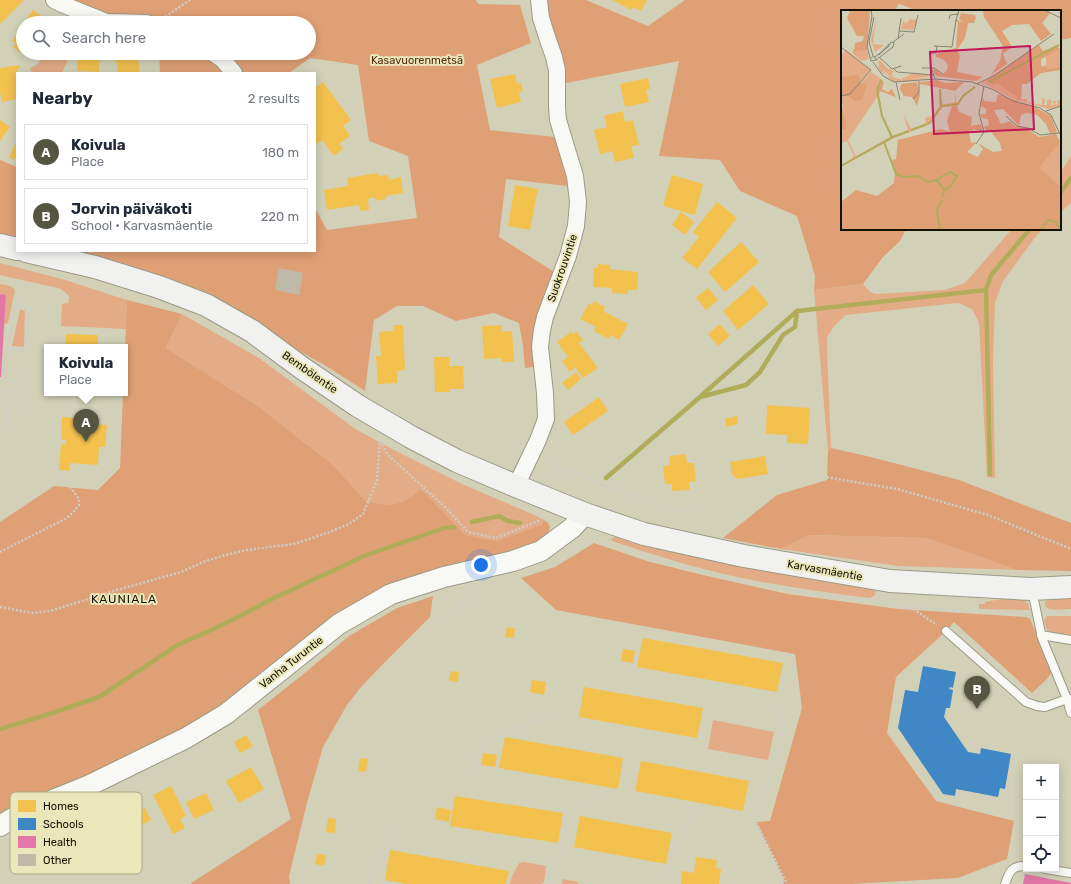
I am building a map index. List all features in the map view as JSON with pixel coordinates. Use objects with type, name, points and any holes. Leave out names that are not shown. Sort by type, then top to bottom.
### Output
[{"type":"main road","points":[[0,245],[16,249]]},
{"type":"main road","name":"Bembölentie","points":[[30,252],[95,267],[160,287],[206,305],[252,331],[302,368],[352,402],[410,437],[457,461],[585,514]]},
{"type":"main road","name":"Karvasmäentie","points":[[585,514],[644,534],[744,556],[890,581],[1031,589],[1071,588]]},
{"type":"street","points":[[54,0],[91,16]]},
{"type":"street","name":"Suokrouvintie","points":[[516,486],[546,419],[540,347],[542,330],[545,317],[568,256],[576,226],[578,202],[575,176],[558,120],[556,107],[557,70],[541,18],[538,0]]},
{"type":"street","points":[[223,60],[233,72]]},
{"type":"street","name":"Vanha Turuntie","points":[[75,792],[186,738],[226,714],[339,624],[391,594],[444,577],[513,561],[541,551],[572,528],[585,514]]},
{"type":"street","name":"Vanha Turuntie","points":[[0,826],[10,820]]},
{"type":"lane","points":[[1031,589],[1041,635],[1069,699],[1071,713]]},
{"type":"lane","points":[[946,631],[1026,702],[1045,707],[1069,699]]},
{"type":"lane","points":[[1041,635],[1071,640]]},
{"type":"lane","points":[[1005,884],[1011,870],[1018,866],[1023,866]]},
{"type":"lane","points":[[1059,871],[1071,873]]},
{"type":"path","points":[[166,16],[190,0]]},
{"type":"path","points":[[5,370],[25,371],[24,404],[22,408],[4,408],[4,361],[8,349],[20,284]]},
{"type":"path","points":[[8,349],[26,350],[28,309],[16,305]]},
{"type":"path","points":[[5,379],[15,381],[16,392]]},
{"type":"path","points":[[4,391],[24,392]]},
{"type":"path","points":[[7,428],[8,408]]},
{"type":"path","points":[[0,607],[33,613],[50,611],[181,572],[203,562],[225,555],[246,550],[294,544],[349,524],[363,514],[377,480],[380,439],[388,455],[440,502],[468,532],[496,538],[538,522],[540,518]]},
{"type":"path","points":[[531,454],[556,467],[676,512],[690,507]]},
{"type":"path","points":[[0,552],[67,518],[79,504],[79,499],[61,475],[55,470],[46,455]]},
{"type":"path","points":[[552,487],[556,467]]},
{"type":"path","points":[[819,476],[897,489],[988,515],[1071,549]]},
{"type":"path","points":[[438,619],[454,611],[480,587]]},
{"type":"path","points":[[909,606],[946,631]]},
{"type":"path","points":[[776,705],[783,714],[783,728],[756,822],[784,881],[787,884]]},
{"type":"path","points":[[476,774],[480,750],[502,734],[555,714]]},
{"type":"path","points":[[560,858],[568,813],[601,796]]},
{"type":"path","points":[[668,877],[674,843],[696,812]]},
{"type":"path","points":[[369,884],[372,868],[395,824]]},
{"type":"path","points":[[550,884],[548,878],[555,857]]},
{"type":"shaded area","points":[[40,60],[68,60],[62,72],[32,72],[30,68],[38,64]]},
{"type":"shaded area","points":[[1071,156],[1071,203],[1061,212],[1061,171]]},
{"type":"shaded area","points":[[1011,230],[1042,230],[1003,281],[995,303],[993,363],[995,478],[987,477],[979,323],[972,309],[958,303],[846,315],[835,325],[827,337],[831,448],[828,451],[814,290],[863,284],[870,292],[876,294],[945,290],[965,283]]},
{"type":"shaded area","points":[[0,263],[62,279],[127,300],[126,329],[61,326],[62,304],[68,303],[69,296],[61,289],[0,275]]},
{"type":"shaded area","points":[[0,284],[10,286],[15,290],[8,323],[4,324],[6,295],[0,294]]},
{"type":"shaded area","points":[[20,309],[25,311],[24,347],[12,346]]},
{"type":"shaded area","points":[[182,314],[259,358],[354,428],[462,484],[544,520],[541,525],[497,541],[465,535],[421,489],[402,502],[388,505],[366,501],[332,464],[259,407],[166,348]]},
{"type":"shaded area","points":[[809,535],[927,538],[1017,570],[898,566],[781,549]]},
{"type":"shaded area","points":[[618,536],[876,587],[875,595],[869,598],[771,584],[702,569],[611,540],[612,538]]},
{"type":"shaded area","points":[[1012,597],[1023,598],[1028,604],[1030,610],[979,609],[979,604],[985,604],[985,602]]},
{"type":"shaded area","points":[[1071,597],[1071,609],[1053,610],[1045,606],[1045,602],[1049,599]]},
{"type":"shaded area","points":[[1047,616],[1071,616],[1071,635],[1052,633],[1047,630],[1044,621]]},
{"type":"shaded area","points":[[713,720],[774,732],[768,760],[708,749]]},
{"type":"shaded area","points":[[524,862],[546,866],[544,882],[542,884],[510,884],[512,876],[519,863]]},
{"type":"shaded area","points":[[563,879],[579,882],[578,884],[562,884]]},
{"type":"green space","name":"Kasavuorenmetsä","points":[[71,0],[476,0],[478,4],[520,5],[531,43],[477,65],[490,130],[555,137],[564,165],[568,186],[506,179],[499,237],[556,273],[535,344],[534,367],[525,368],[519,323],[494,313],[456,321],[423,306],[397,306],[374,320],[365,391],[326,366],[170,278],[65,252],[316,252],[316,210],[327,230],[417,218],[408,156],[369,141],[358,65],[316,59],[316,16],[126,16],[86,8]]},
{"type":"green space","points":[[544,0],[586,0],[648,26],[685,0],[1071,0],[1071,38],[1061,40],[1061,10],[915,10],[899,4],[895,10],[841,10],[841,230],[906,230],[900,241],[883,257],[863,284],[814,290],[815,276],[797,216],[740,191],[720,160],[659,156],[679,61],[566,83]]},
{"type":"green space","points":[[159,60],[213,60],[226,72],[160,72]]},
{"type":"green space","name":"Kasavuorenmetsä","points":[[228,60],[307,60],[290,72],[240,72]]},
{"type":"green space","points":[[0,160],[16,167],[16,241],[0,237]]},
{"type":"green space","points":[[127,300],[182,314],[166,348],[259,407],[332,464],[366,501],[388,505],[402,502],[421,489],[465,535],[497,541],[541,525],[544,520],[550,527],[549,531],[546,536],[526,548],[429,573],[265,676],[177,736],[53,792],[10,792],[10,811],[0,816],[0,522],[54,486],[98,490],[120,468],[123,396],[128,396],[128,344],[125,344]]},
{"type":"green space","points":[[831,448],[959,480],[1071,523],[1071,571],[1017,570],[927,538],[809,535],[781,549],[723,538],[777,495],[827,480],[828,451]]},
{"type":"green space","points":[[594,543],[647,561],[788,594],[898,609],[1026,617],[1030,619],[1053,671],[1032,693],[954,622],[896,677],[887,733],[936,801],[1014,821],[1007,859],[958,878],[851,884],[782,884],[784,880],[756,822],[770,821],[802,708],[795,654],[556,610],[521,578],[555,567]]},
{"type":"green space","points":[[433,596],[430,617],[361,687],[347,705],[323,747],[289,876],[290,884],[192,884],[191,883],[291,819],[258,710],[349,636],[397,608]]},
{"type":"building: Homes","points":[[0,0],[23,1],[0,24]]},
{"type":"building: Homes","points":[[612,0],[647,0],[641,11],[633,7],[631,10]]},
{"type":"building: Homes","points":[[33,10],[41,16],[29,16]]},
{"type":"building: Homes","points":[[16,35],[16,43],[12,41]]},
{"type":"building: Homes","points":[[78,60],[100,60],[99,72],[77,71]]},
{"type":"building: Homes","points":[[116,60],[138,60],[140,72],[118,72]]},
{"type":"building: Homes","points":[[20,65],[20,68],[17,69],[16,72],[16,99],[2,102],[0,92],[0,68]]},
{"type":"building: Homes","points":[[515,74],[517,84],[521,83],[523,91],[519,92],[521,102],[497,108],[490,79]]},
{"type":"building: Homes","points":[[648,78],[650,89],[646,90],[649,102],[625,107],[620,84]]},
{"type":"building: Homes","points":[[323,82],[351,120],[343,126],[350,136],[339,144],[343,149],[334,156],[322,140],[316,144],[316,87]]},
{"type":"building: Homes","points":[[623,111],[625,122],[633,120],[639,145],[631,146],[634,158],[615,162],[612,151],[600,154],[594,130],[607,127],[604,116]]},
{"type":"building: Homes","points":[[0,120],[10,127],[0,141]]},
{"type":"building: Homes","points":[[16,142],[16,156],[14,160],[9,157]]},
{"type":"building: Homes","points":[[378,173],[379,176],[388,175],[389,180],[401,177],[403,193],[386,196],[386,199],[375,201],[375,197],[368,199],[369,210],[360,211],[359,205],[327,210],[324,190],[348,186],[347,178]]},
{"type":"building: Homes","points":[[672,175],[703,184],[695,215],[663,206]]},
{"type":"building: Homes","points":[[515,185],[538,189],[530,230],[508,226]]},
{"type":"building: Homes","points":[[717,202],[737,218],[697,269],[682,258],[699,237],[693,232]]},
{"type":"building: Homes","points":[[681,212],[694,222],[685,235],[672,225]]},
{"type":"building: Homes","points":[[741,242],[759,262],[725,292],[708,272]]},
{"type":"building: Homes","points":[[598,264],[610,265],[610,269],[638,272],[637,290],[628,290],[628,294],[612,293],[612,288],[593,287],[594,268],[598,268]]},
{"type":"building: Homes","points":[[753,285],[769,304],[738,330],[723,311]]},
{"type":"building: Homes","points":[[708,288],[718,300],[706,310],[696,298]]},
{"type":"building: Homes","points":[[594,301],[605,307],[603,311],[628,324],[619,340],[611,335],[609,339],[594,331],[596,327],[580,319],[589,303],[592,305]]},
{"type":"building: Homes","points":[[720,324],[730,336],[718,346],[708,334]]},
{"type":"building: Homes","points":[[393,325],[403,325],[405,370],[397,371],[397,383],[378,384],[376,356],[381,356],[379,332],[394,331]]},
{"type":"building: Homes","points":[[502,325],[502,332],[512,331],[514,362],[502,362],[502,358],[484,359],[482,326]]},
{"type":"building: Homes","points":[[576,331],[583,340],[579,343],[598,368],[583,378],[575,367],[570,372],[562,361],[568,357],[557,342],[571,332],[573,334]]},
{"type":"building: Homes","points":[[66,334],[98,335],[98,344],[65,344]]},
{"type":"building: Homes","points":[[434,357],[449,357],[449,366],[463,366],[464,389],[450,389],[450,392],[435,392]]},
{"type":"building: Homes","points":[[576,372],[581,379],[568,390],[562,383]]},
{"type":"building: Homes","points":[[599,397],[608,411],[573,435],[564,422]]},
{"type":"building: Homes","points":[[767,405],[810,408],[808,444],[787,443],[787,435],[766,434]]},
{"type":"building: Homes","points":[[737,416],[738,424],[726,427],[725,419]]},
{"type":"building: Homes","points":[[62,417],[90,419],[90,424],[107,425],[105,447],[99,447],[98,465],[70,463],[69,471],[59,470],[61,444],[66,445],[66,440],[61,439]]},
{"type":"building: Homes","points":[[686,454],[687,463],[694,463],[696,481],[689,482],[690,490],[672,491],[672,484],[665,484],[663,466],[670,465],[669,456]]},
{"type":"building: Homes","points":[[765,456],[768,474],[738,479],[732,475],[730,462]]},
{"type":"building: Homes","points":[[507,627],[515,628],[514,638],[505,637]]},
{"type":"building: Homes","points":[[643,638],[783,663],[777,692],[637,667]]},
{"type":"building: Homes","points":[[623,649],[635,651],[633,663],[621,661]]},
{"type":"building: Homes","points":[[451,671],[459,672],[458,682],[449,681]]},
{"type":"building: Homes","points":[[532,680],[546,682],[544,695],[530,692]]},
{"type":"building: Homes","points":[[584,687],[703,708],[697,738],[579,717]]},
{"type":"building: Homes","points":[[246,735],[253,746],[240,753],[234,742]]},
{"type":"building: Homes","points":[[505,737],[623,758],[618,789],[499,768]]},
{"type":"building: Homes","points":[[483,753],[497,755],[495,767],[481,765]]},
{"type":"building: Homes","points":[[360,758],[368,759],[366,772],[358,771]]},
{"type":"building: Homes","points":[[641,761],[749,781],[743,811],[635,791]]},
{"type":"building: Homes","points":[[251,767],[264,789],[239,803],[226,781]]},
{"type":"building: Homes","points":[[171,786],[186,816],[180,819],[185,828],[173,834],[153,795]]},
{"type":"building: Homes","points":[[206,793],[214,810],[194,819],[186,802]]},
{"type":"building: Homes","points":[[455,796],[563,813],[558,843],[450,826]]},
{"type":"building: Homes","points":[[437,807],[451,810],[449,822],[435,819]]},
{"type":"building: Homes","points":[[145,808],[151,820],[142,825],[142,810]]},
{"type":"building: Homes","points":[[580,816],[672,833],[666,864],[574,847]]},
{"type":"building: Homes","points":[[328,818],[336,819],[335,833],[326,832]]},
{"type":"building: Homes","points":[[390,850],[509,871],[506,884],[406,884],[385,880]]},
{"type":"building: Homes","points":[[317,854],[326,855],[324,866],[315,864]]},
{"type":"building: Homes","points":[[696,857],[717,860],[716,868],[721,869],[719,884],[681,884],[682,871],[694,873]]},
{"type":"building: Schools","points":[[923,666],[956,672],[953,688],[950,687],[949,689],[953,690],[950,708],[946,708],[944,717],[968,752],[980,754],[981,748],[1011,754],[1005,789],[1000,788],[998,797],[956,789],[955,796],[943,794],[898,728],[905,690],[918,692]]},
{"type":"building: Health","points":[[0,294],[6,295],[1,377],[0,377]]},
{"type":"building: Health","points":[[1025,874],[1071,883],[1071,884],[1023,884]]},
{"type":"building: Other","points":[[279,268],[303,273],[299,295],[275,290]]},
{"type":"waterway","points":[[1061,192],[1071,178]]},
{"type":"waterway","points":[[990,474],[986,290],[991,275],[1029,230]]},
{"type":"waterway","points":[[606,478],[700,397],[746,385],[760,372],[783,335],[795,327],[797,311],[986,290]]},
{"type":"waterway","points":[[702,395],[797,311]]},
{"type":"waterway","points":[[472,522],[499,516],[508,521],[520,523]]},
{"type":"waterway","points":[[0,729],[99,697],[176,646],[226,623],[274,598],[364,556],[444,528],[454,527]]},
{"type":"place","name":"Koivula","points":[[86,442]]},
{"type":"place","name":"Jorvin päiväkoti","points":[[977,709]]},
{"type":"district","name":"KAUNIALA","points":[[124,599]]}]
